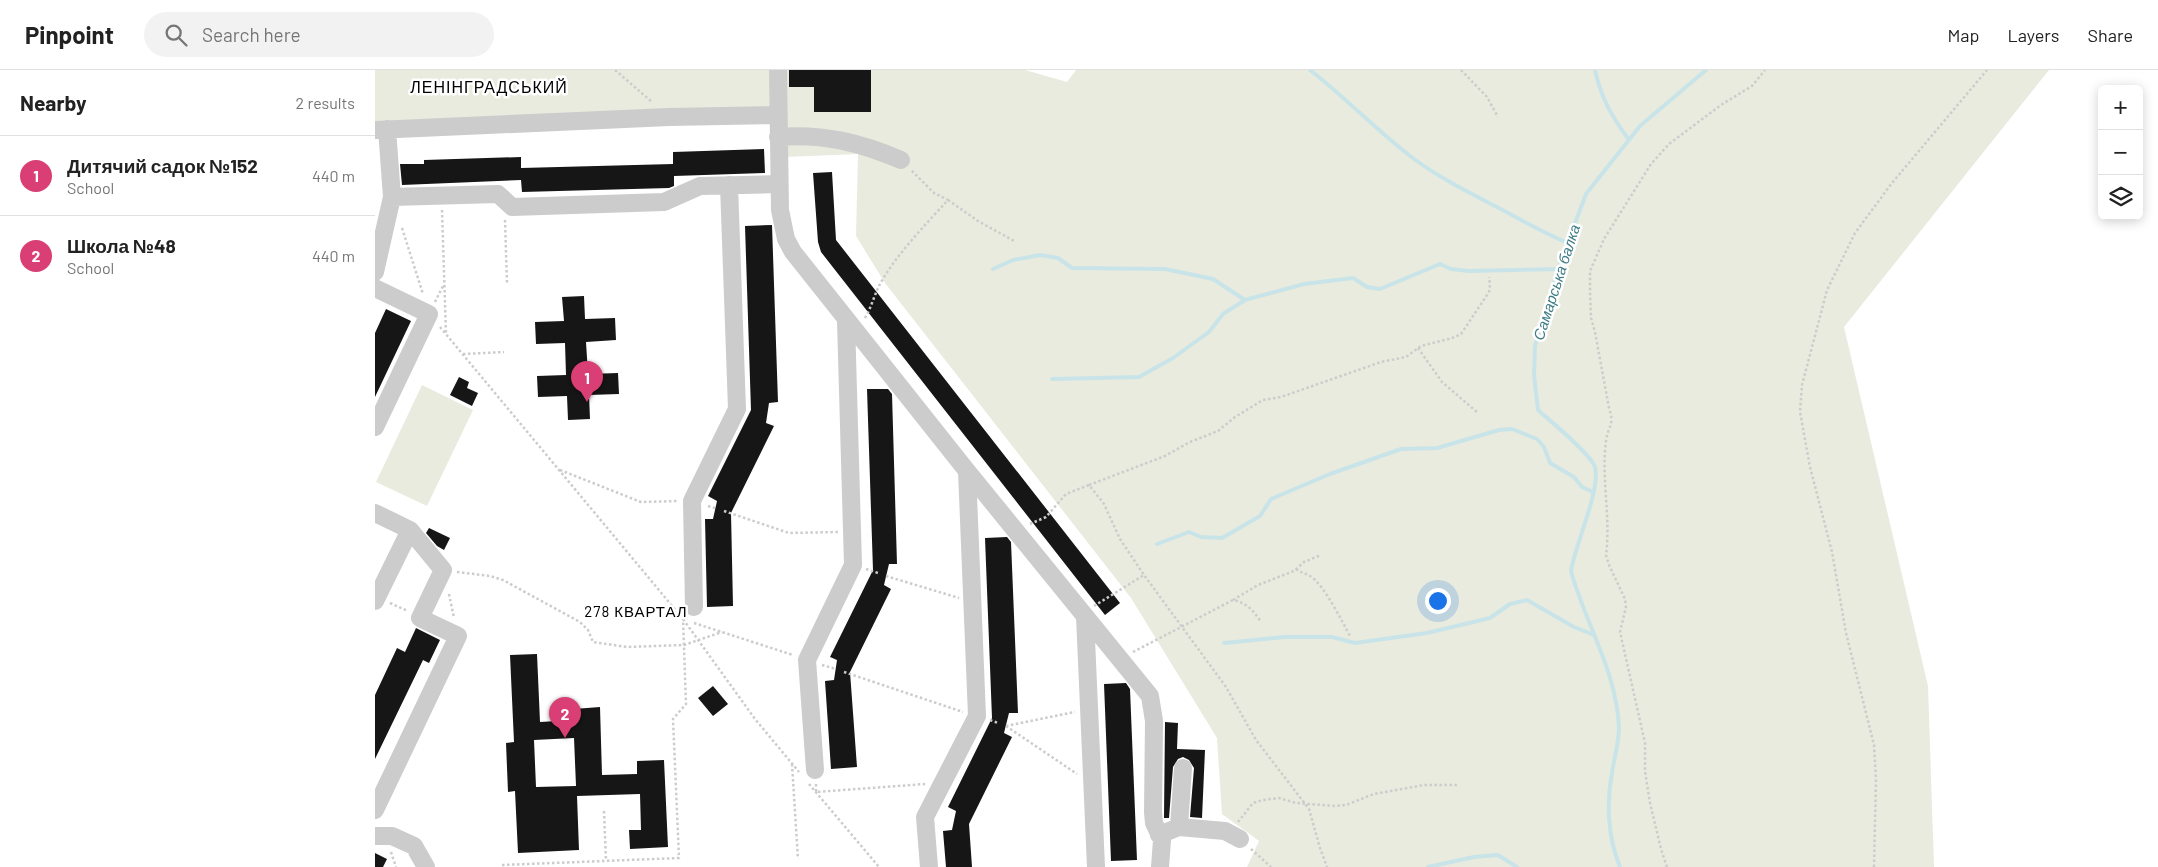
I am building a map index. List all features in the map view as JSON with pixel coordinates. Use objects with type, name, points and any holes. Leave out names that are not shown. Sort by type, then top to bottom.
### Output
[{"type":"lane","points":[[778,70],[780,210],[786,239],[793,252],[849,324],[1147,690],[1152,703],[1154,721],[1153,812],[1154,823],[1162,840],[1160,867]]},
{"type":"lane","points":[[375,272],[392,197],[381,129],[669,117],[778,115]]},
{"type":"lane","points":[[778,137],[801,135],[842,139],[901,160]]},
{"type":"lane","points":[[392,197],[498,194],[511,207],[664,202],[700,186],[779,184]]},
{"type":"lane","points":[[689,613],[692,500],[737,408],[729,185]]},
{"type":"lane","points":[[375,288],[429,314],[375,427]]},
{"type":"lane","points":[[815,770],[807,660],[853,565],[849,324]]},
{"type":"lane","points":[[929,867],[925,817],[977,716],[967,471]]},
{"type":"lane","points":[[375,513],[409,530],[443,570],[420,618],[459,636],[375,810]]},
{"type":"lane","points":[[376,598],[409,530]]},
{"type":"lane","points":[[1084,614],[1096,867]]},
{"type":"lane","points":[[1179,827],[1183,768]]},
{"type":"lane","points":[[1159,835],[1179,827],[1225,831],[1234,836]]},
{"type":"lane","points":[[375,836],[392,836],[414,846],[426,867]]},
{"type":"path","points":[[615,70],[669,117]]},
{"type":"path","points":[[1461,70],[1487,97],[1498,117]]},
{"type":"path","points":[[1667,867],[1650,803],[1645,771],[1645,743],[1621,632],[1626,607],[1625,599],[1606,555],[1606,480],[1604,463],[1607,435],[1613,419],[1591,318],[1590,271],[1604,239],[1651,164],[1669,144],[1721,105],[1752,86],[1765,70]]},
{"type":"path","points":[[1874,867],[1876,780],[1874,745],[1846,633],[1832,552],[1810,467],[1800,412],[1802,385],[1827,290],[1855,234],[1892,183],[1987,70]]},
{"type":"path","points":[[901,160],[933,193],[948,200],[977,222],[1016,242]]},
{"type":"path","points":[[442,196],[446,334]]},
{"type":"path","points":[[849,324],[866,317],[879,285],[928,220],[948,200]]},
{"type":"path","points":[[505,201],[507,283]]},
{"type":"path","points":[[400,224],[429,314],[558,469],[689,613],[722,632],[807,660]]},
{"type":"path","points":[[1017,532],[1046,517],[1067,494],[1165,456],[1190,442],[1218,431],[1235,417],[1263,400],[1281,397],[1381,362],[1406,357],[1418,348],[1461,334],[1489,292],[1489,278]]},
{"type":"path","points":[[429,314],[444,283]]},
{"type":"path","points":[[1418,348],[1443,382],[1478,413]]},
{"type":"path","points":[[463,354],[504,352]]},
{"type":"path","points":[[558,469],[641,502],[692,500]]},
{"type":"path","points":[[1089,485],[1104,504],[1120,539],[1143,575],[1225,687],[1256,740],[1306,804],[1327,867]]},
{"type":"path","points":[[723,511],[789,534],[852,532]]},
{"type":"path","points":[[1122,660],[1258,585],[1296,569],[1304,562],[1321,555]]},
{"type":"path","points":[[1296,569],[1302,574],[1311,576],[1324,592],[1338,611],[1350,636]]},
{"type":"path","points":[[459,636],[443,570],[489,576],[503,580],[580,622],[588,630],[593,642],[627,647],[684,645],[722,632]]},
{"type":"path","points":[[1084,614],[1143,575]]},
{"type":"path","points":[[886,576],[973,603]]},
{"type":"path","points":[[376,598],[420,618]]},
{"type":"path","points":[[1233,600],[1241,602],[1252,609],[1261,622]]},
{"type":"path","points":[[689,613],[698,640],[755,719],[879,867]]},
{"type":"path","points":[[502,865],[679,858],[673,719],[686,704],[684,645],[689,613]]},
{"type":"path","points":[[843,672],[998,723]]},
{"type":"path","points":[[1090,709],[1006,726],[1093,784]]},
{"type":"path","points":[[793,764],[798,859]]},
{"type":"path","points":[[816,792],[943,783]]},
{"type":"path","points":[[1271,867],[1234,836],[1253,803],[1279,798],[1306,804],[1335,806],[1346,805],[1374,794],[1424,785],[1457,785]]},
{"type":"path","points":[[604,811],[606,861]]},
{"type":"path","points":[[391,851],[397,867]]},
{"type":"path","points":[[614,860],[615,867]]},
{"type":"path","points":[[872,867],[876,863]]},
{"type":"shaded area","points":[[375,70],[777,70],[778,120],[375,132]]},
{"type":"shaded area","points":[[782,70],[1025,70],[1067,82],[1076,70],[2049,70],[1844,327],[1928,686],[1934,867],[1247,867],[1259,841],[1222,814],[1217,738],[1131,598],[885,283],[856,236],[858,154],[785,157]]},
{"type":"shaded area","points":[[422,385],[473,410],[427,506],[376,482]]},
{"type":"building","points":[[789,70],[871,70],[871,112],[814,112],[814,87],[789,87]]},
{"type":"building","points":[[764,149],[765,173],[674,176],[674,186],[669,188],[522,192],[521,180],[402,185],[400,164],[424,164],[424,160],[521,157],[521,168],[673,164],[673,152]]},
{"type":"building","points":[[832,172],[836,240],[1120,603],[1105,615],[821,252],[818,242],[813,173]]},
{"type":"building","points":[[772,225],[778,402],[769,403],[766,423],[774,426],[731,513],[733,606],[707,607],[705,519],[713,519],[717,501],[708,496],[751,410],[745,226]]},
{"type":"building","points":[[584,296],[585,319],[615,318],[616,340],[586,342],[588,374],[618,373],[619,394],[589,395],[590,419],[568,420],[567,396],[538,397],[537,376],[566,375],[565,343],[536,344],[535,322],[564,321],[562,297]]},
{"type":"building","points":[[386,309],[411,321],[375,397],[375,333]]},
{"type":"building","points":[[459,377],[469,382],[467,388],[478,393],[472,406],[450,395]]},
{"type":"building","points":[[867,389],[888,389],[892,394],[897,564],[889,564],[884,585],[891,589],[850,672],[857,767],[831,769],[825,681],[834,680],[837,660],[830,657],[873,570]]},
{"type":"building","points":[[429,528],[450,538],[444,550],[437,546],[426,533]]},
{"type":"building","points":[[1007,537],[1011,542],[1018,713],[1009,713],[1004,733],[1012,737],[969,824],[972,867],[946,867],[943,831],[952,830],[956,811],[948,807],[992,718],[985,538]]},
{"type":"building","points":[[416,628],[440,640],[429,663],[423,660],[375,759],[375,695],[397,648],[405,652]]},
{"type":"building","points":[[537,654],[540,722],[574,720],[574,709],[600,707],[602,775],[637,774],[637,761],[664,760],[668,847],[630,849],[629,830],[641,830],[640,794],[577,796],[579,850],[518,853],[515,791],[508,792],[506,743],[514,742],[510,655]],"holes":[[[574,738],[576,786],[536,787],[534,740]]]},
{"type":"building","points":[[1126,683],[1130,689],[1137,860],[1111,861],[1104,684]]},
{"type":"building","points":[[713,686],[728,704],[713,716],[698,698]]},
{"type":"building","points":[[1165,722],[1178,723],[1177,749],[1205,750],[1202,818],[1190,817],[1194,768],[1189,760],[1183,757],[1178,759],[1173,767],[1169,818],[1164,818]]},
{"type":"building","points":[[375,853],[387,859],[383,867],[375,867]]},
{"type":"waterway","points":[[1310,70],[1388,138],[1424,166],[1444,179],[1568,243]]},
{"type":"waterway","points":[[1595,70],[1600,90],[1608,107],[1629,140]]},
{"type":"waterway","name":"Самарська балка","points":[[1620,867],[1609,821],[1610,785],[1619,733],[1617,707],[1607,667],[1571,571],[1591,503],[1596,477],[1595,467],[1586,454],[1538,410],[1534,375],[1535,346],[1558,269],[1586,194],[1640,126],[1706,70]]},
{"type":"waterway","points":[[993,269],[1013,260],[1040,255],[1058,258],[1072,268],[1165,269],[1213,279],[1245,300],[1304,284],[1353,278],[1367,287],[1380,289],[1440,264],[1451,269],[1469,271],[1558,269]]},
{"type":"waterway","points":[[1052,379],[1139,377],[1173,358],[1209,332],[1223,314],[1245,300]]},
{"type":"waterway","points":[[1157,544],[1189,532],[1201,537],[1222,538],[1260,516],[1271,499],[1330,474],[1401,449],[1437,448],[1499,430],[1512,429],[1537,439],[1544,447],[1550,463],[1574,477],[1582,487],[1593,492]]},
{"type":"waterway","points":[[1224,643],[1284,637],[1332,637],[1355,643],[1427,633],[1490,618],[1510,604],[1527,600],[1574,627],[1594,635]]},
{"type":"waterway","points":[[1428,867],[1474,857],[1498,855],[1517,867]]},
{"type":"place","name":"Дитячий садок №152","points":[[587,402]]},
{"type":"place","name":"Школа №48","points":[[565,738]]},
{"type":"district","name":"ЛЕНІНГРАДСЬКИЙ","points":[[489,86]]},
{"type":"district","name":"278 КВАРТАЛ","points":[[636,611]]}]
